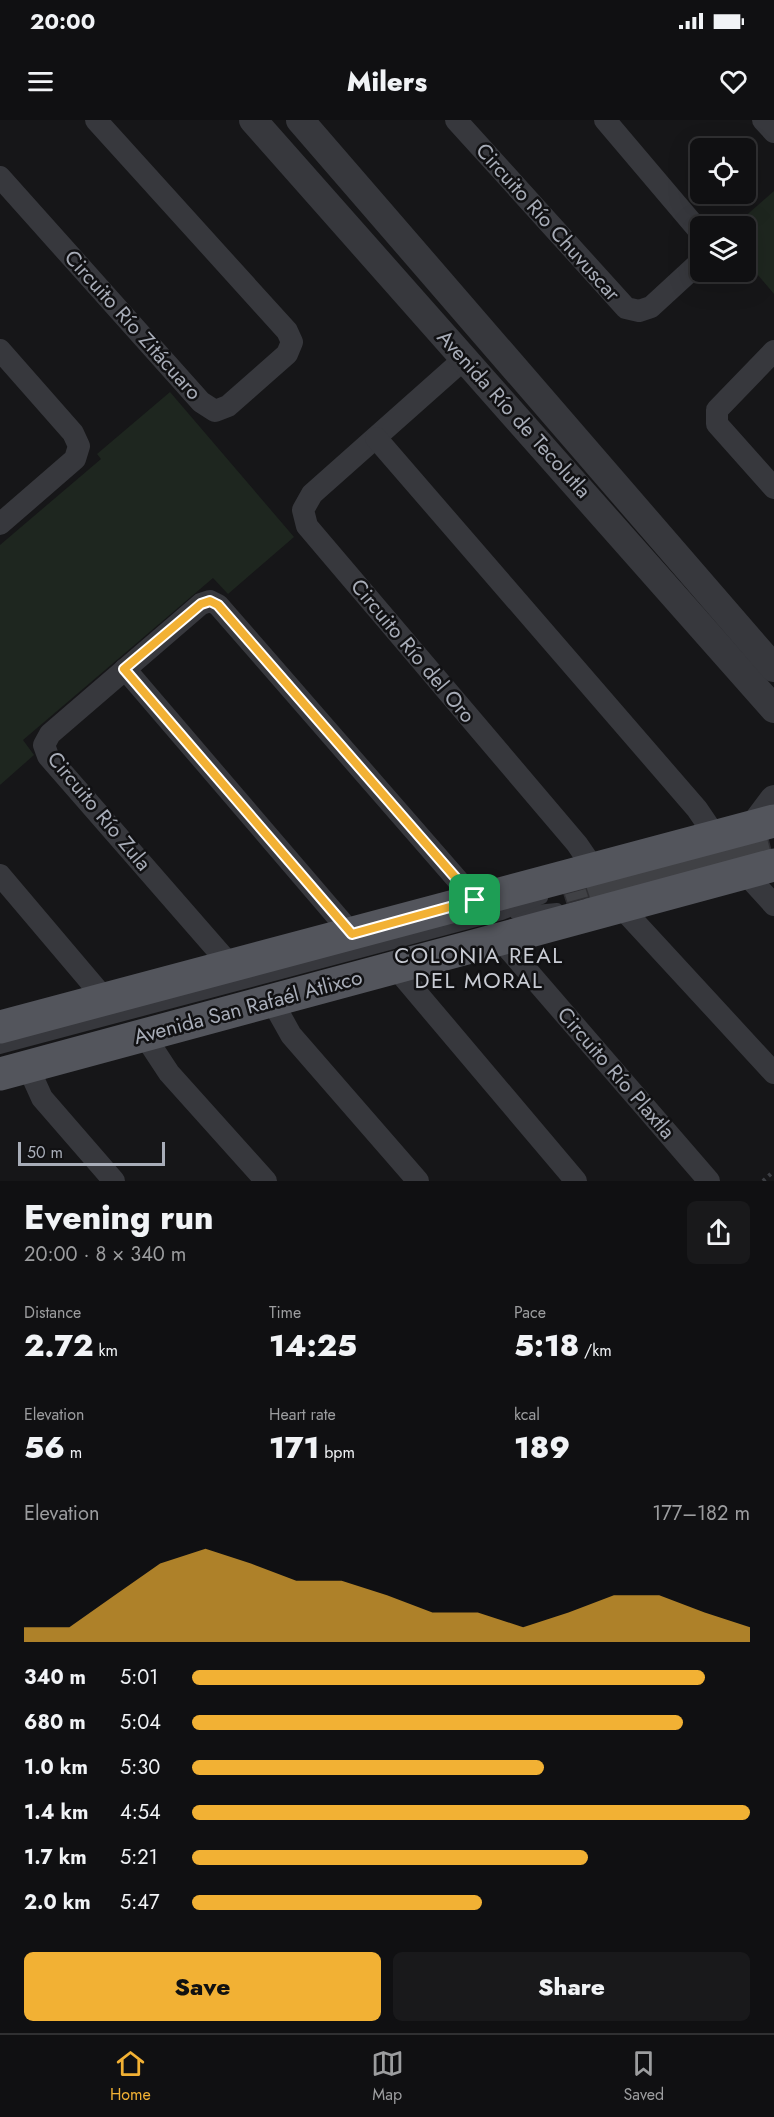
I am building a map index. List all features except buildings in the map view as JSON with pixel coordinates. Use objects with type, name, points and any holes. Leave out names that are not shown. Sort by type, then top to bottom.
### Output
[{"type":"main road","name":"Avenida San Rafaél Atlixco","points":[[14,1070],[395,967],[594,869],[716,837],[767,827]]},
{"type":"main road","name":"Avenida San Rafaél Atlixco","points":[[0,1028],[352,934],[620,906],[759,869]]},
{"type":"street","name":"Circuito Río Zitácuaro","points":[[0,177],[201,402],[215,411],[228,406],[287,354],[292,342],[287,331],[96,120]]},
{"type":"street","name":"Avenida Río de Tecolutla","points":[[253,120],[774,709]]},
{"type":"street","name":"Avenida Río de Tecolutla","points":[[300,120],[774,668]]},
{"type":"street","name":"Circuito Río Chuvuscar","points":[[456,120],[626,308],[639,311],[651,307],[690,271]]},
{"type":"street","points":[[605,120],[690,220]]},
{"type":"street","points":[[763,120],[774,132]]},
{"type":"street","points":[[0,350],[73,433],[79,446],[75,459],[0,522]]},
{"type":"street","points":[[774,351],[717,410],[717,424],[774,488]]},
{"type":"street","name":"Circuito Río del Oro","points":[[464,359],[312,494],[303,510],[307,526],[577,844],[594,869]]},
{"type":"street","points":[[376,438],[697,809],[716,837]]},
{"type":"street","name":"Circuito Río Zula","points":[[232,967],[48,756],[44,745],[50,734],[124,669],[201,604],[210,601],[218,605],[492,918]]},
{"type":"street","points":[[124,669],[352,934]]},
{"type":"street","points":[[767,827],[774,799]]},
{"type":"street","points":[[759,869],[774,905]]},
{"type":"street","points":[[0,874],[105,999]]},
{"type":"street","points":[[620,906],[774,1072]]},
{"type":"street","name":"Circuito Río Plaxtla","points":[[492,918],[709,1181]]},
{"type":"street","points":[[395,967],[576,1181]]},
{"type":"street","points":[[272,1001],[291,1035],[418,1181]]},
{"type":"street","points":[[144,1035],[169,1073],[266,1181]]},
{"type":"street","points":[[14,1070],[42,1098],[114,1181]]},
{"type":"lane","points":[[492,918],[561,890],[767,827]]},
{"type":"lane","points":[[0,1048],[492,918],[566,908],[774,852]]},
{"type":"path","points":[[763,1181],[774,1171]]},
{"type":"shaded area","points":[[774,191],[774,294],[756,273],[756,216],[745,216]]},
{"type":"shaded area","points":[[170,392],[294,537],[228,594],[213,578],[23,740],[34,755],[0,785],[0,545],[101,459],[97,454]]},
{"type":"district","name":"COLONIA REAL DEL MORAL","points":[[479,968]]},
{"type":"route","points":[[210,601],[218,605],[455,874],[475,900],[352,934],[124,669],[201,604],[210,601]]}]
